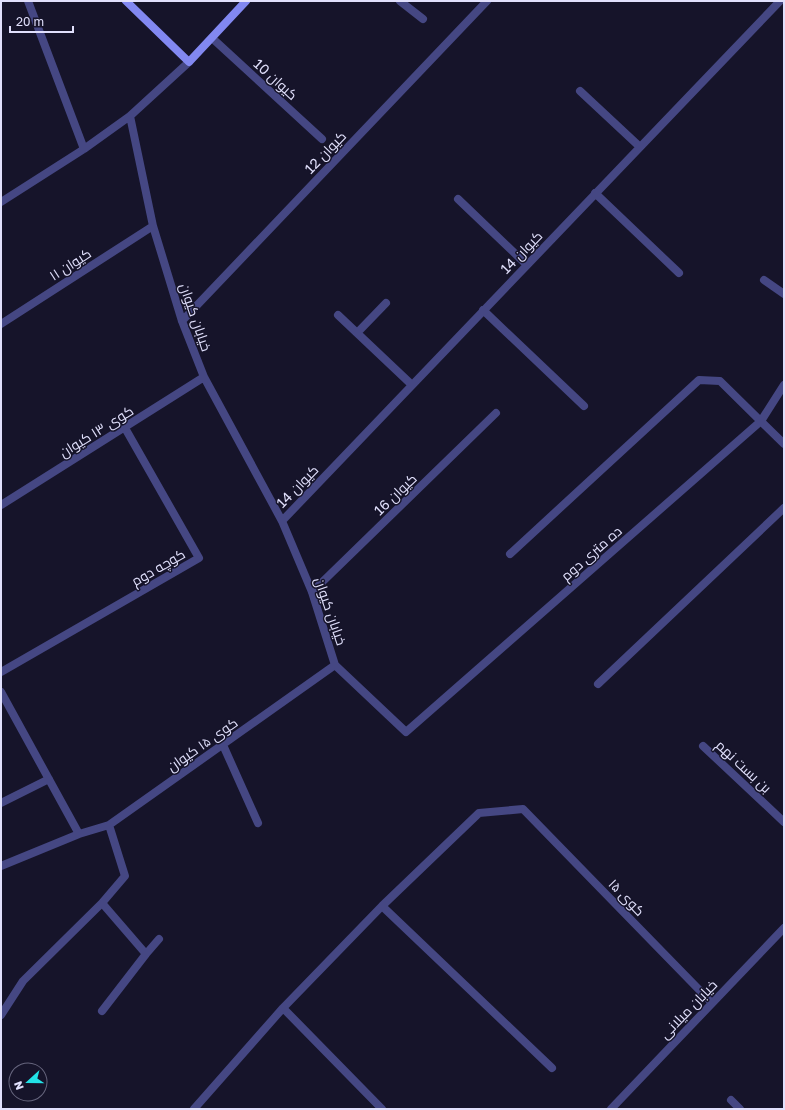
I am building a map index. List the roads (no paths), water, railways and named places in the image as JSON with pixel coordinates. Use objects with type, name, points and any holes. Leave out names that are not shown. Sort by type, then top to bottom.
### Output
[{"type":"street","points":[[28,1],[84,149]]},
{"type":"street","points":[[126,1],[190,62]]},
{"type":"street","points":[[1,202],[84,149],[130,116],[190,62],[246,1]]},
{"type":"street","points":[[400,1],[422,19]]},
{"type":"street","name":"کیوان 12","points":[[182,321],[487,1]]},
{"type":"street","name":"کیوان 14","points":[[282,521],[780,1]]},
{"type":"street","name":"کیوان 10","points":[[212,38],[322,139]]},
{"type":"street","points":[[580,91],[640,147]]},
{"type":"street","name":"خیابان کیوان","points":[[130,116],[153,226],[182,321],[204,378],[282,521],[312,592],[335,665]]},
{"type":"street","points":[[595,193],[680,273]]},
{"type":"street","points":[[458,199],[527,265]]},
{"type":"street","name":"کیوان ۱۱","points":[[1,324],[153,226]]},
{"type":"street","points":[[764,280],[784,294]]},
{"type":"street","points":[[357,333],[386,303]]},
{"type":"street","points":[[483,310],[584,406]]},
{"type":"street","points":[[338,315],[412,385]]},
{"type":"street","name":"کوی ۱۳ کیوان","points":[[1,505],[204,378]]},
{"type":"street","points":[[510,554],[700,380],[720,381],[784,444]]},
{"type":"street","name":"ده متری دوم","points":[[335,665],[406,732],[761,421],[784,385]]},
{"type":"street","name":"کیوان 16","points":[[312,592],[496,413]]},
{"type":"street","name":"کوچه دوم","points":[[1,672],[199,558],[125,428]]},
{"type":"street","points":[[598,684],[784,508]]},
{"type":"street","name":"کوی ۱۵ کیوان","points":[[1,866],[79,834],[109,824],[335,665]]},
{"type":"street","points":[[1,692],[79,834]]},
{"type":"street","points":[[223,745],[258,823]]},
{"type":"street","name":"بن بست نهم","points":[[703,746],[784,822]]},
{"type":"street","points":[[1,803],[49,779]]},
{"type":"street","name":"کوی ۱۵","points":[[382,906],[479,813],[524,809],[712,1003]]},
{"type":"street","points":[[1,1016],[23,980],[102,903],[125,876],[109,824]]},
{"type":"street","points":[[102,903],[146,954]]},
{"type":"street","points":[[194,1109],[283,1008],[382,906],[552,1068]]},
{"type":"street","name":"خیابان میلانی","points":[[611,1109],[784,928]]},
{"type":"street","points":[[102,1010],[158,939]]},
{"type":"street","points":[[283,1008],[382,1109]]},
{"type":"street","points":[[731,1100],[740,1109]]}]
